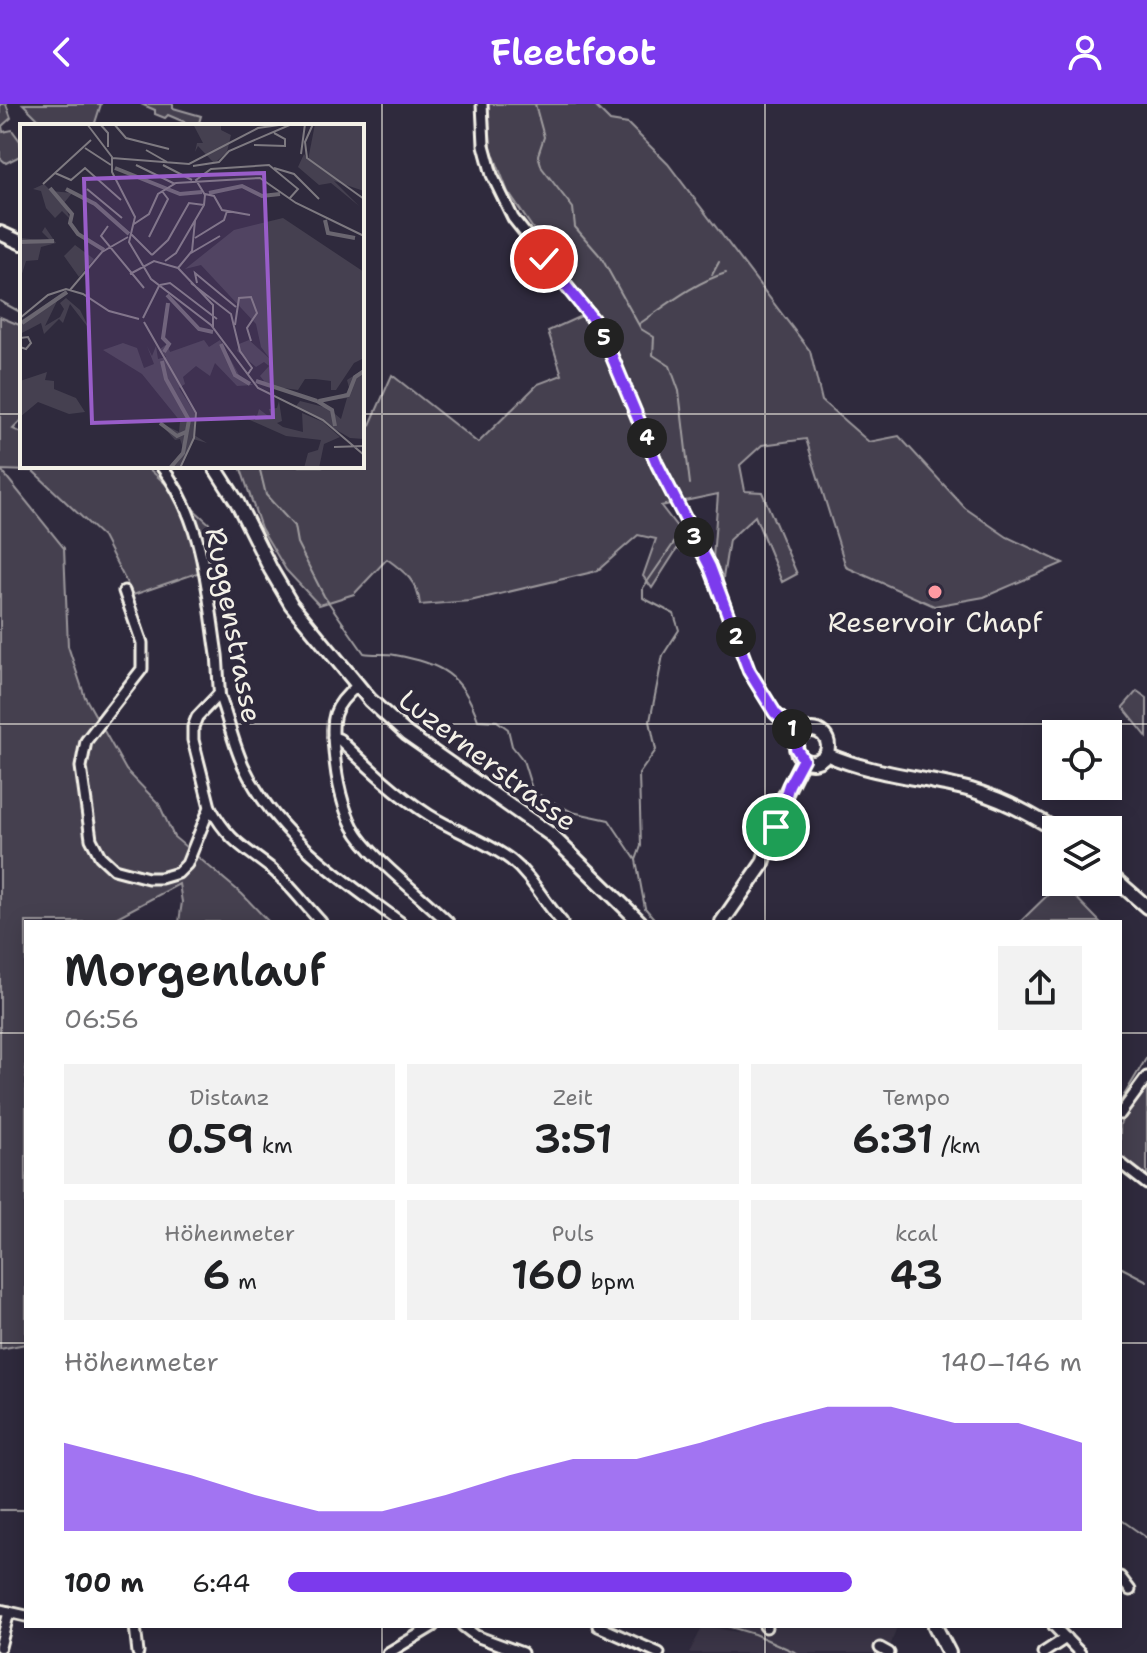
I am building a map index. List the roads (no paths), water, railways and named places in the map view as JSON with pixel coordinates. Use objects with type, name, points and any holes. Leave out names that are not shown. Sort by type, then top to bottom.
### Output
[{"type":"main road","points":[[0,233],[20,242]]},
{"type":"main road","name":"Luzernerstrasse","points":[[215,468],[291,604],[357,686],[407,734],[550,834],[638,920]]},
{"type":"main road","points":[[806,731],[819,731],[828,741],[826,754],[816,762],[803,759],[796,748],[799,736],[806,731]]},
{"type":"main road","points":[[826,754],[864,768],[956,786],[995,798],[1042,823]]},
{"type":"main road","points":[[723,920],[763,863],[789,785],[803,759]]},
{"type":"main road","points":[[1122,885],[1147,907]]},
{"type":"main road","points":[[936,1628],[949,1653]]},
{"type":"street","points":[[482,104],[484,145],[492,175],[513,218],[600,328],[657,464],[710,567],[749,671],[775,713],[799,736]]},
{"type":"street","name":"Ruggenstrasse","points":[[162,468],[194,525],[200,546],[220,673],[218,695],[225,704],[229,730],[244,767],[287,832],[323,864],[397,920]]},
{"type":"street","points":[[124,591],[144,656],[137,679],[101,720],[82,752],[81,767],[91,839],[100,856],[114,869],[148,878],[170,876],[187,864],[210,807]]},
{"type":"street","points":[[357,686],[337,706],[332,717],[339,786],[354,829],[366,845],[446,920]]},
{"type":"street","points":[[218,695],[197,717],[193,727],[193,740],[210,807],[221,828],[239,847],[274,871],[319,920]]},
{"type":"street","points":[[333,737],[409,802],[511,860],[560,920]]},
{"type":"street","points":[[1122,1111],[1147,1077]]},
{"type":"street","points":[[1122,1165],[1147,1184]]},
{"type":"street","points":[[1122,1580],[1130,1590]]},
{"type":"street","points":[[0,1647],[4,1611],[24,1616]]},
{"type":"street","points":[[135,1628],[138,1653]]},
{"type":"street","points":[[388,1653],[430,1628]]},
{"type":"street","points":[[466,1628],[476,1636],[522,1653]]},
{"type":"street","points":[[603,1628],[659,1653]]},
{"type":"street","points":[[1056,1628],[1080,1653]]},
{"type":"street","points":[[1043,1653],[1066,1638]]},
{"type":"waterway","points":[[535,104],[544,137],[538,155],[542,168],[573,208],[575,227],[601,257],[641,329],[654,337],[653,355],[670,366],[679,391],[690,484]]},
{"type":"waterway","points":[[712,275],[719,262]]},
{"type":"waterway","points":[[639,324],[691,289],[726,273]]},
{"type":"waterway","points":[[0,301],[20,312]]},
{"type":"waterway","points":[[259,468],[266,495],[294,526],[297,543],[324,596],[364,653],[391,654],[438,667],[465,692],[478,720],[497,721],[508,729],[512,746],[523,760],[533,792],[572,812],[609,820],[636,860],[645,908],[655,920]]},
{"type":"waterway","points":[[636,860],[641,846],[639,774],[656,750],[650,721],[663,655],[679,630],[674,614],[643,598],[643,588],[676,540]]},
{"type":"waterway","points":[[1122,1099],[1147,1057]]},
{"type":"waterway","points":[[1122,1268],[1147,1281]]},
{"type":"waterway","points":[[0,1510],[24,1510]]},
{"type":"waterway","points":[[1122,1520],[1147,1538]]},
{"type":"waterway","points":[[734,1628],[797,1653]]},
{"type":"place","name":"Reservoir Chapf","points":[[935,592]]}]
